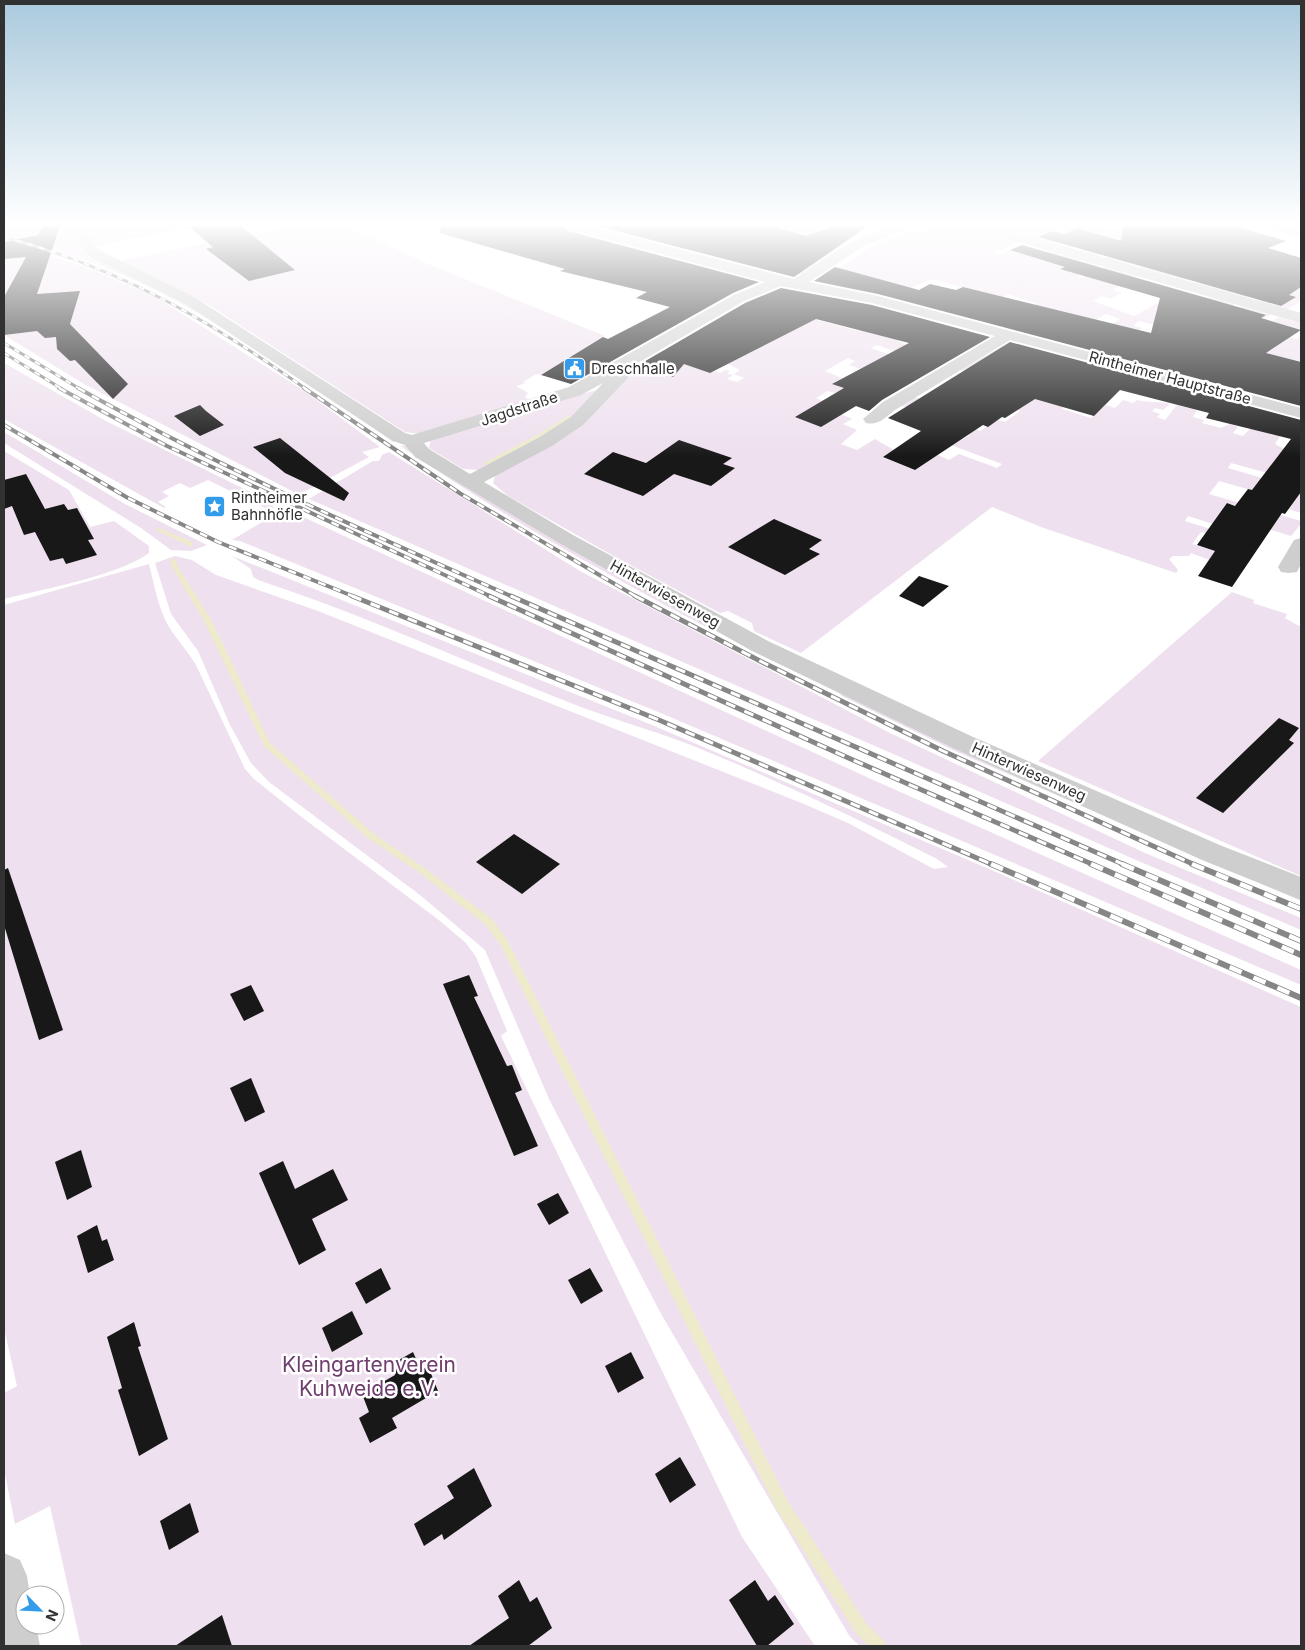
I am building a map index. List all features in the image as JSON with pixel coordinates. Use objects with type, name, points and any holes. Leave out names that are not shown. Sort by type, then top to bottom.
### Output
[{"type":"street","name":"Hinterwiesenweg","points":[[195,303],[399,437],[412,441],[422,453],[468,482],[760,646],[962,742],[1212,853],[1301,889]]},
{"type":"street","name":"Jagdstraße","points":[[412,441],[542,401],[591,383],[730,303]]},
{"type":"street","name":"Rintheimer Hauptstraße","points":[[888,303],[1301,413]]},
{"type":"street","points":[[1248,303],[1301,318]]},
{"type":"street","points":[[872,419],[889,406],[1008,335]]},
{"type":"street","points":[[468,482],[545,442],[578,421],[642,354]]},
{"type":"street","points":[[1289,568],[1301,544]]},
{"type":"street","points":[[4,1576],[17,1646]]},
{"type":"green space","points":[[4,303],[165,303],[303,390],[380,447],[362,452],[369,457],[302,493],[296,493],[84,384],[4,335]]},
{"type":"green space","points":[[179,303],[185,303],[229,331]]},
{"type":"green space","points":[[205,303],[524,303],[605,336],[541,375],[536,374],[523,382],[526,383],[516,386],[528,393],[525,397],[528,399],[526,402],[421,434],[405,432]]},
{"type":"green space","points":[[1034,303],[1098,303],[1134,316],[1158,303],[1163,305],[1155,310],[1163,313],[1155,318],[1178,325],[1176,316],[1199,303],[1231,303],[1235,304],[1228,308],[1235,311],[1243,306],[1271,314],[1263,320],[1261,328],[1279,317],[1301,323],[1301,330],[1282,325],[1272,332],[1297,339],[1301,336],[1301,386],[1262,376],[1173,330],[1139,321],[1133,326],[1142,328],[1126,343],[1109,326],[1120,319],[1106,314],[1086,325],[1027,309],[1037,304]]},
{"type":"green space","points":[[1265,303],[1298,303],[1287,310]]},
{"type":"green space","points":[[776,309],[858,331],[870,325],[906,345],[894,351],[877,345],[871,348],[890,355],[866,371],[849,365],[855,361],[848,358],[825,371],[842,378],[833,384],[846,389],[834,393],[828,391],[816,398],[827,403],[822,406],[852,419],[843,424],[857,430],[841,444],[857,450],[875,439],[894,450],[884,458],[915,470],[938,455],[949,460],[959,454],[997,468],[1002,464],[951,445],[970,435],[968,432],[900,405],[913,397],[930,403],[980,431],[998,420],[1005,422],[1020,411],[1013,409],[974,372],[960,370],[999,348],[1011,344],[1063,407],[1062,409],[1091,418],[1106,405],[1115,408],[1123,400],[1133,403],[1137,400],[1162,403],[1170,404],[1163,410],[1155,408],[1152,411],[1160,414],[1157,417],[1165,420],[1177,405],[1197,410],[1193,417],[1204,420],[1202,423],[1221,428],[1230,424],[1238,427],[1233,433],[1243,436],[1251,428],[1280,436],[1275,444],[1301,458],[1301,482],[1231,463],[1228,468],[1262,478],[1296,497],[1301,488],[1301,513],[1289,509],[1293,502],[1219,481],[1209,494],[1301,521],[1301,524],[1291,536],[1268,529],[1274,517],[1227,503],[1213,524],[1188,516],[1185,521],[1226,534],[1222,538],[1201,532],[1192,544],[1221,553],[1215,562],[1191,553],[1189,556],[1173,556],[1169,559],[1178,570],[1176,573],[1041,527],[992,507],[801,653],[754,631],[752,623],[728,611],[720,613],[619,559],[508,496],[493,483],[496,472],[658,352],[720,373],[726,370],[730,371],[727,373],[733,375],[727,379],[737,382],[744,378],[734,374],[740,370],[728,364],[739,358]]},
{"type":"green space","points":[[4,363],[108,422],[275,504],[272,506],[274,507],[269,510],[208,480],[190,488],[180,483],[162,492],[169,496],[158,502],[166,507],[164,508],[4,419]]},
{"type":"green space","points":[[284,366],[398,439],[393,442]]},
{"type":"green space","points":[[597,390],[574,419],[479,470],[463,469],[429,448],[431,440],[555,401]]},
{"type":"green space","points":[[4,432],[125,504],[207,545],[191,551],[171,550],[141,528],[4,443]]},
{"type":"green space","points":[[407,445],[697,617],[714,631],[594,566],[516,520],[401,446]]},
{"type":"green space","points":[[4,451],[69,490],[90,527],[114,521],[149,546],[149,553],[135,561],[100,575],[4,599]]},
{"type":"green space","points":[[389,452],[580,571],[890,733],[1145,853],[1301,918],[1301,930],[1143,863],[309,499],[373,461],[379,461],[382,455]]},
{"type":"green space","points":[[288,510],[871,779],[1301,970],[1301,985],[663,714],[240,541],[232,540],[274,515]]},
{"type":"green space","points":[[175,556],[192,560],[216,575],[318,611],[804,804],[848,823],[934,869],[948,867],[937,859],[846,814],[691,745],[579,706],[335,607],[258,580],[253,577],[251,569],[232,556],[652,725],[996,872],[1301,1007],[1301,1646],[860,1646],[850,1637],[660,1312],[549,1099],[485,950],[420,895],[269,782],[251,763],[230,725],[198,651],[171,614],[155,563]]},
{"type":"green space","name":"Kleingartenverein Kuhweide e.V.","points":[[149,564],[165,620],[196,665],[245,769],[254,779],[299,815],[440,921],[466,943],[476,957],[507,1031],[501,1036],[742,1537],[815,1646],[81,1646],[50,1506],[15,1524],[4,1469],[4,1393],[17,1386],[4,1328],[4,605]]},
{"type":"green space","points":[[1232,592],[1254,600],[1253,603],[1287,614],[1285,618],[1301,627],[1301,876],[1038,761]]},
{"type":"green space","points":[[846,691],[1301,896],[1301,901],[955,751],[840,695]]},
{"type":"building","points":[[4,303],[76,303],[70,324],[128,384],[113,399],[75,360],[70,361],[57,349],[56,337],[45,338],[37,331],[4,335]]},
{"type":"building","points":[[655,303],[715,303],[571,384],[541,375],[603,337],[608,339],[670,307]]},
{"type":"building","points":[[745,303],[861,303],[990,337],[882,400],[869,411],[856,406],[821,427],[795,417],[844,388],[832,384],[909,343],[816,319],[710,373],[684,364],[673,377],[642,363]]},
{"type":"building","points":[[912,303],[1028,303],[1151,333],[1159,303],[1224,303],[1266,315],[1261,318],[1301,330],[1266,353],[1301,362],[1301,406]]},
{"type":"building","points":[[1270,303],[1286,303],[1281,306]]},
{"type":"building","points":[[1010,342],[1301,420],[1301,492],[1285,514],[1282,513],[1232,587],[1198,576],[1215,551],[1197,545],[1227,503],[1235,506],[1248,489],[1252,490],[1291,439],[1206,418],[1209,413],[1120,390],[1094,416],[1035,399],[988,427],[983,425],[915,470],[883,457],[921,431],[888,418]]},
{"type":"building","points":[[200,405],[224,425],[200,436],[174,416]]},
{"type":"building","points":[[280,438],[349,493],[344,501],[285,473],[253,447]]},
{"type":"building","points":[[679,440],[732,458],[723,464],[735,468],[711,486],[674,474],[643,496],[584,474],[613,452],[646,463]]},
{"type":"building","points":[[26,474],[45,509],[64,504],[68,510],[77,508],[94,539],[88,540],[97,555],[66,564],[63,558],[50,561],[35,532],[24,535],[12,506],[4,509],[4,480]]},
{"type":"building","points":[[774,519],[822,540],[809,549],[820,554],[785,575],[728,547]]},
{"type":"building","points":[[919,576],[949,586],[923,607],[899,596]]},
{"type":"building","points":[[1279,718],[1299,728],[1289,740],[1294,743],[1223,813],[1196,798]]},
{"type":"building","points":[[514,834],[560,864],[522,894],[476,862]]},
{"type":"building","points":[[8,868],[63,1030],[39,1040],[4,925],[4,870]]},
{"type":"building","points":[[469,975],[478,996],[474,997],[507,1066],[512,1065],[522,1090],[515,1093],[538,1146],[514,1156],[443,984]]},
{"type":"building","points":[[251,985],[264,1011],[244,1021],[230,994]]},
{"type":"building","points":[[251,1078],[265,1112],[245,1122],[230,1088]]},
{"type":"building","points":[[81,1150],[92,1187],[67,1200],[55,1162]]},
{"type":"building","points":[[283,1161],[295,1189],[333,1169],[348,1200],[312,1219],[326,1250],[299,1265],[259,1173]]},
{"type":"building","points":[[558,1193],[569,1213],[549,1225],[537,1204]]},
{"type":"building","points":[[97,1225],[102,1241],[107,1239],[114,1260],[88,1273],[77,1236]]},
{"type":"building","points":[[381,1268],[391,1289],[366,1304],[355,1283]]},
{"type":"building","points":[[590,1268],[603,1291],[581,1304],[568,1280]]},
{"type":"building","points":[[352,1311],[363,1334],[332,1352],[322,1328]]},
{"type":"building","points":[[134,1322],[141,1346],[138,1347],[168,1439],[139,1456],[118,1390],[122,1388],[107,1337]]},
{"type":"building","points":[[413,1352],[421,1370],[428,1366],[438,1391],[392,1418],[397,1428],[370,1443],[359,1418],[369,1412],[362,1394],[395,1375],[390,1365]]},
{"type":"building","points":[[631,1352],[644,1378],[618,1393],[605,1366]]},
{"type":"building","points":[[680,1457],[696,1485],[670,1503],[655,1474]]},
{"type":"building","points":[[474,1468],[492,1506],[444,1540],[442,1534],[424,1546],[414,1524],[454,1498],[447,1486]]},
{"type":"building","points":[[190,1503],[199,1532],[169,1550],[160,1521]]},
{"type":"building","points":[[519,1580],[530,1602],[537,1597],[552,1628],[528,1646],[469,1646],[509,1618],[498,1596]]},
{"type":"building","points":[[755,1580],[768,1601],[775,1595],[794,1624],[767,1646],[757,1646],[729,1600]]},
{"type":"building","points":[[222,1615],[232,1646],[175,1646]]},
{"type":"waterway","points":[[485,464],[543,434],[569,417]]},
{"type":"waterway","points":[[159,530],[190,543],[189,545]]},
{"type":"waterway","points":[[173,560],[175,567],[208,621],[267,744],[371,836],[423,871],[489,922],[505,944],[781,1503],[861,1628],[879,1646]]},
{"type":"railway","points":[[169,303],[234,340],[306,389]]},
{"type":"railway","points":[[4,343],[80,389]]},
{"type":"railway","points":[[4,353],[62,389]]},
{"type":"railway","points":[[59,388],[167,446],[492,597]]},
{"type":"railway","points":[[78,388],[239,472],[513,597]]},
{"type":"railway","points":[[304,388],[461,494],[637,597]]},
{"type":"railway","points":[[4,425],[128,498],[218,542],[355,597]]},
{"type":"railway","points":[[352,596],[659,720],[993,865]]},
{"type":"railway","points":[[489,596],[853,760],[1094,865]]},
{"type":"railway","points":[[511,596],[1125,865]]},
{"type":"railway","points":[[635,596],[764,663],[943,751],[1195,865]]},
{"type":"railway","points":[[991,864],[1301,998]]},
{"type":"railway","points":[[1091,864],[1301,955]]},
{"type":"railway","points":[[1122,864],[1301,941]]},
{"type":"railway","points":[[1192,864],[1301,909]]},
{"type":"place","name":"Dreschhalle","points":[[575,369]]},
{"type":"place","name":"Rintheimer Bahnhöfle","points":[[215,507]]}]
